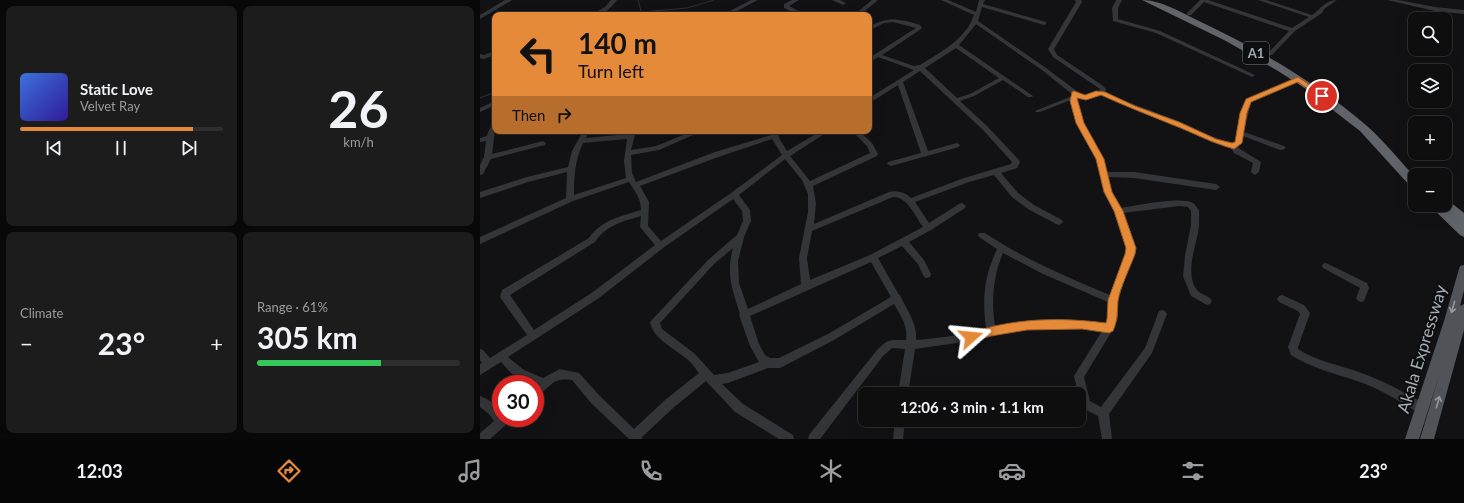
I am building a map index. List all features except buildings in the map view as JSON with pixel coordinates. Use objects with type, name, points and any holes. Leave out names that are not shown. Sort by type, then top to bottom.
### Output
[{"type":"highway","name":"A1","points":[[1146,0],[1240,44],[1282,68],[1356,122],[1408,177]]},
{"type":"highway","name":"A1","points":[[1156,0],[1189,14],[1270,54],[1289,66],[1339,100],[1378,133],[1410,168]]},
{"type":"highway","points":[[1452,207],[1464,213]]},
{"type":"highway","points":[[1452,210],[1464,220]]},
{"type":"highway","points":[[1443,212],[1464,232]]},
{"type":"main road","name":"Akala Expressway","points":[[1412,439],[1450,321],[1464,270]]},
{"type":"main road","name":"Akala Expressway","points":[[1427,439],[1464,310]]},
{"type":"street","points":[[480,17],[509,0]]},
{"type":"street","points":[[600,12],[607,8],[614,0]]},
{"type":"street","points":[[731,12],[755,0]]},
{"type":"street","points":[[796,0],[786,5],[786,7],[796,12]]},
{"type":"street","points":[[835,0],[843,3]]},
{"type":"street","points":[[861,12],[875,0]]},
{"type":"street","points":[[944,0],[976,17],[1044,69],[1074,95],[1086,98],[1096,93],[1102,93],[1133,107],[1176,123],[1213,140],[1234,146],[1237,152],[1257,162],[1255,172]]},
{"type":"street","points":[[1078,0],[1079,2],[1051,49],[1054,56],[1100,86],[1103,89],[1102,93]]},
{"type":"street","points":[[1119,0],[1115,8],[1115,20],[1158,32],[1252,75]]},
{"type":"street","points":[[1189,14],[1203,0],[1293,30]]},
{"type":"street","points":[[1261,0],[1314,17]]},
{"type":"street","points":[[1270,54],[1293,30],[1314,17],[1322,8],[1334,0]]},
{"type":"street","points":[[1390,0],[1435,9],[1464,12]]},
{"type":"street","points":[[872,99],[956,45],[976,17],[981,2],[1025,19],[1044,23]]},
{"type":"street","points":[[872,28],[888,20],[912,24],[918,26],[919,28],[872,59]]},
{"type":"street","points":[[956,45],[1030,96]]},
{"type":"street","points":[[480,56],[484,58],[492,55]]},
{"type":"street","points":[[877,55],[914,68],[920,67]]},
{"type":"street","points":[[910,200],[966,180],[1014,166],[1016,162],[956,100],[920,67]]},
{"type":"street","points":[[956,100],[972,94],[1003,78]]},
{"type":"street","points":[[1234,146],[1238,143],[1248,100],[1298,79]]},
{"type":"street","points":[[900,81],[926,154]]},
{"type":"street","points":[[1038,111],[1074,95]]},
{"type":"street","points":[[1074,95],[1074,101],[1080,123],[1100,159],[1108,192],[1118,211],[1131,248],[1113,300],[1113,319],[1079,376],[1080,387]]},
{"type":"street","points":[[480,110],[492,104]]},
{"type":"street","points":[[480,172],[488,157],[492,131]]},
{"type":"street","points":[[1241,133],[1282,148]]},
{"type":"street","points":[[570,199],[571,169],[576,151],[585,134]]},
{"type":"street","points":[[582,141],[625,134]]},
{"type":"street","points":[[631,134],[628,166],[633,182],[645,200],[644,227],[660,246]]},
{"type":"street","points":[[628,153],[657,148],[689,134]]},
{"type":"street","points":[[480,241],[570,199],[633,182],[774,134],[786,155],[809,185],[812,200],[810,229],[803,257],[806,286]]},
{"type":"street","points":[[480,370],[596,294],[660,246],[734,195],[786,155],[821,134]]},
{"type":"street","points":[[809,185],[874,154],[871,147],[858,134]]},
{"type":"street","points":[[480,140],[490,138]]},
{"type":"street","points":[[488,157],[543,143]]},
{"type":"street","points":[[891,164],[957,145]]},
{"type":"street","points":[[480,195],[527,180],[571,169]]},
{"type":"street","points":[[996,172],[1015,195],[1031,207],[1059,222]]},
{"type":"street","points":[[1104,174],[1134,175],[1216,187]]},
{"type":"street","points":[[810,229],[892,194],[902,195],[910,200],[920,220],[928,228]]},
{"type":"street","points":[[734,195],[746,210],[747,222],[740,237],[734,261],[735,283],[755,346],[762,358],[768,363]]},
{"type":"street","points":[[1118,211],[1179,203],[1190,205],[1195,210],[1195,225],[1187,276],[1194,293],[1207,301]]},
{"type":"street","points":[[744,315],[873,257],[928,228],[962,206]]},
{"type":"street","points":[[533,336],[505,297],[505,293],[592,240],[595,234],[602,228],[644,212]]},
{"type":"street","points":[[982,235],[1001,249],[1113,300]]},
{"type":"street","points":[[740,237],[710,262],[655,322],[656,328],[659,332],[692,357],[739,408],[789,439]]},
{"type":"street","points":[[903,241],[920,262],[927,274]]},
{"type":"street","points":[[991,331],[987,304],[992,267],[1001,249]]},
{"type":"street","points":[[873,257],[897,298],[911,328],[912,333],[904,387]]},
{"type":"street","points":[[1326,266],[1364,286],[1365,288],[1361,298]]},
{"type":"street","points":[[544,383],[560,374],[574,376],[635,438],[669,404],[709,377],[728,378],[768,363],[780,363],[831,337],[897,298]]},
{"type":"street","points":[[1282,299],[1301,308],[1305,313],[1293,347],[1296,354],[1305,359],[1360,376],[1398,394],[1421,408]]},
{"type":"street","points":[[1107,439],[1103,413],[1149,350],[1162,314]]},
{"type":"street","points":[[813,439],[880,353],[890,344],[910,345],[971,337],[991,331],[1027,325],[1082,324],[1109,328]]},
{"type":"street","points":[[480,353],[489,364]]},
{"type":"street","points":[[502,356],[507,364],[513,369],[526,375]]},
{"type":"street","points":[[480,401],[492,409]]},
{"type":"street","points":[[1086,406],[1103,413]]},
{"type":"street","points":[[482,439],[495,427]]},
{"type":"street","points":[[898,439],[899,427]]},
{"type":"waterway","points":[[638,0],[641,11]]},
{"type":"waterway","points":[[642,12],[687,8],[714,0]]},
{"type":"waterway","points":[[480,98],[492,93]]},
{"type":"route","points":[[971,337],[991,331],[1027,325],[1082,324],[1109,328],[1113,319],[1113,300],[1131,248],[1118,211],[1108,192],[1100,159],[1092,142],[1080,123],[1074,101],[1074,94],[1086,98],[1096,93],[1102,93],[1133,107],[1176,123],[1213,140],[1234,146],[1238,143],[1248,100],[1298,79],[1322,96]]}]
